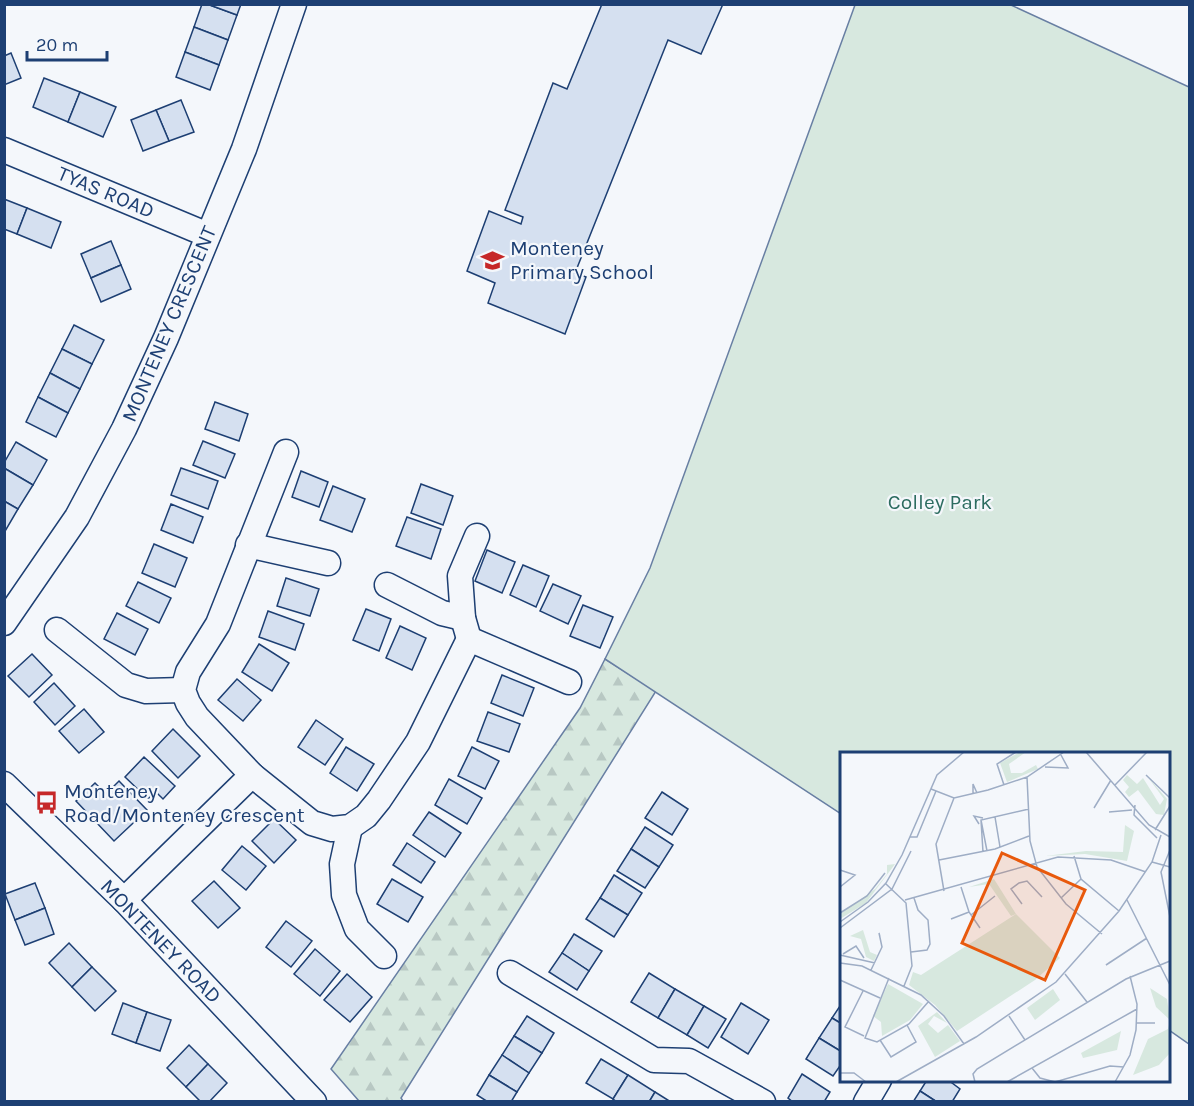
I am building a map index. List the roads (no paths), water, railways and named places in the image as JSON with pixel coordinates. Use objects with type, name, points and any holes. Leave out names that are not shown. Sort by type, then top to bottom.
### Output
[{"type":"street","name":"MONTENEY CRESCENT","points":[[4,623],[77,518],[124,429],[166,338],[244,149],[294,4]]},
{"type":"street","name":"TYAS ROAD","points":[[4,150],[208,235]]},
{"type":"street","points":[[286,452],[218,624],[188,672],[183,690],[197,717],[252,775],[312,823],[332,829],[350,826],[366,816],[418,741],[466,628],[460,576],[477,536]]},
{"type":"street","points":[[248,545],[328,563]]},
{"type":"street","points":[[387,585],[569,682]]},
{"type":"street","points":[[57,630],[126,685],[146,691],[183,690]]},
{"type":"street","points":[[124,900],[252,775]]},
{"type":"street","name":"MONTENEY ROAD","points":[[4,784],[124,900],[314,1101]]},
{"type":"street","points":[[350,826],[342,864],[344,895],[357,930],[384,956]]},
{"type":"street","points":[[510,973],[654,1060],[689,1061],[763,1101]]},
{"type":"street","points":[[866,1101],[878,1082]]},
{"type":"place","name":"Monteney Primary School","points":[[492,260]]},
{"type":"place","name":"Monteney Road/Monteney Crescent","points":[[46,803]]},
{"type":"park label","name":"Colley Park","points":[[940,502]]}]
